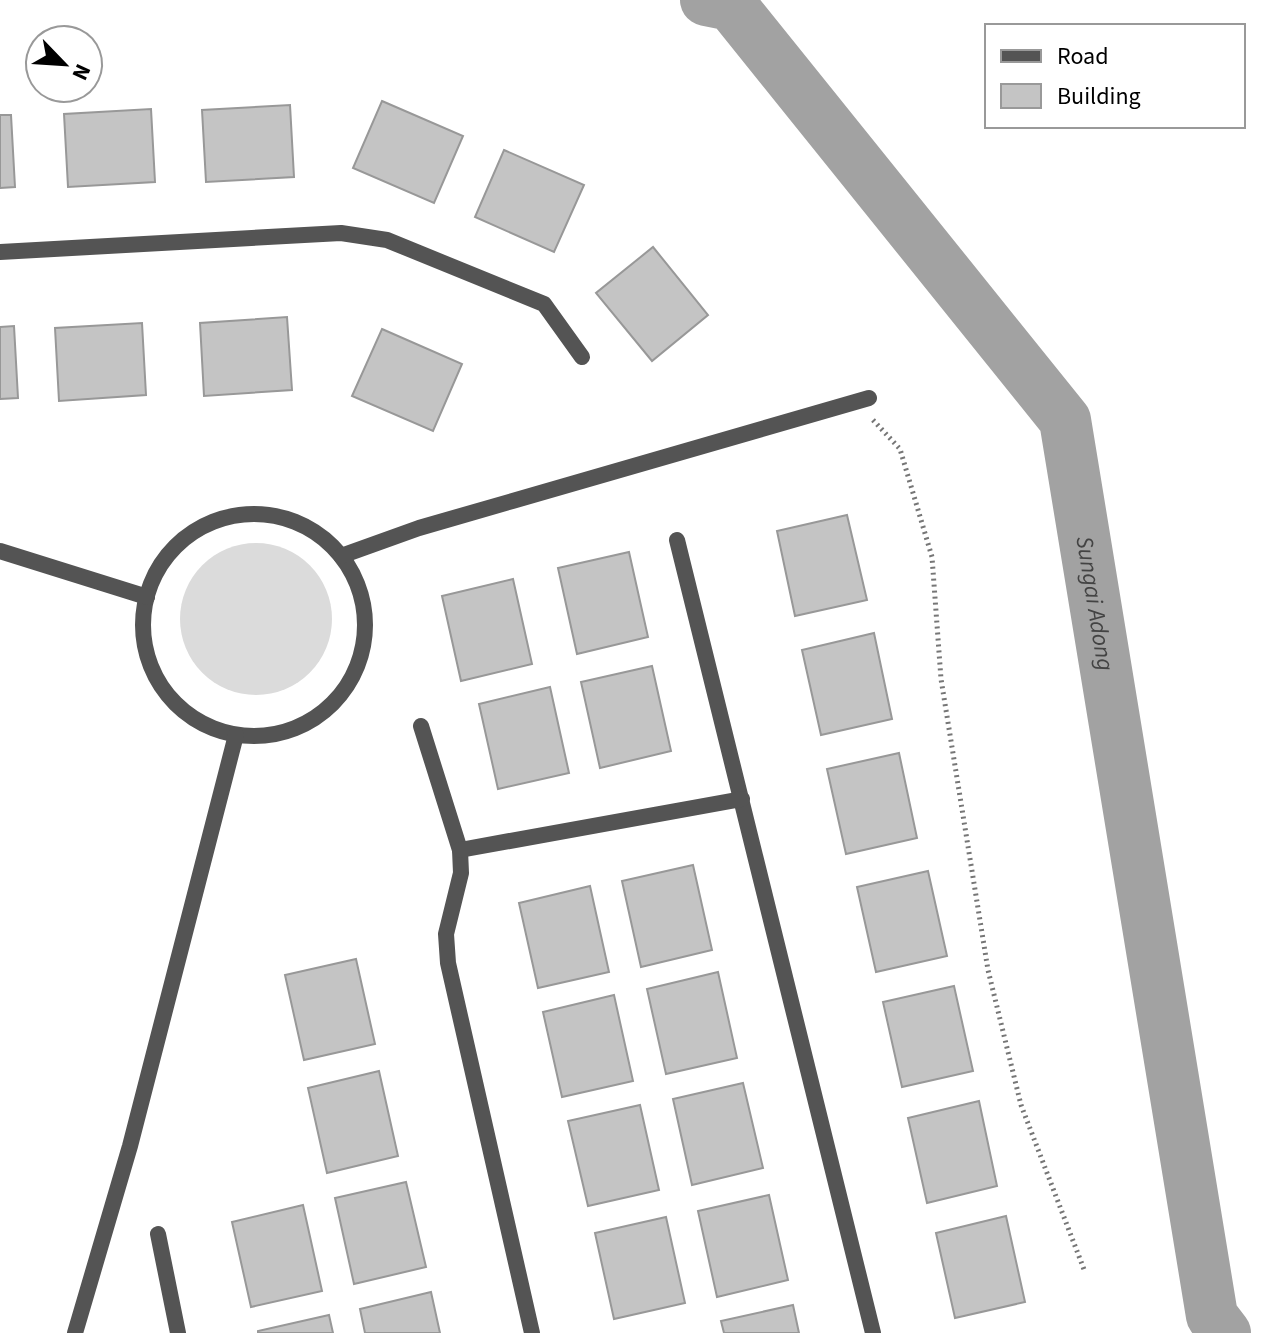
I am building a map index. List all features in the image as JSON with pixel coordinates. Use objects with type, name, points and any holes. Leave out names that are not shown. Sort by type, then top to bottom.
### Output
[{"type":"street","points":[[0,252],[341,233],[387,240],[544,304],[582,357]]},
{"type":"street","points":[[341,556],[419,528],[862,400]]},
{"type":"street","points":[[253,515],[286,519],[307,527],[341,556],[358,588],[364,624],[363,642],[351,678],[327,709],[303,725],[275,735],[236,735],[197,722],[167,695],[148,659],[143,638],[147,597],[166,557],[191,535],[221,519],[253,515]]},
{"type":"street","points":[[677,540],[873,1333]]},
{"type":"street","points":[[0,551],[147,597]]},
{"type":"street","points":[[421,726],[460,850],[461,873],[446,934],[448,963],[532,1333]]},
{"type":"street","points":[[75,1333],[130,1146],[236,735]]},
{"type":"street","points":[[460,850],[742,799]]},
{"type":"street","points":[[158,1234],[178,1333]]},
{"type":"path","points":[[862,400],[900,449],[932,557],[941,679],[988,970],[1021,1105],[1085,1272]]},
{"type":"shaded area","points":[[256,543],[285,549],[310,565],[326,590],[332,619],[326,648],[310,673],[285,689],[256,695],[227,689],[202,673],[186,648],[180,619],[186,590],[202,565],[227,549]]},
{"type":"building","points":[[382,101],[463,136],[434,203],[353,168]]},
{"type":"building","points":[[290,105],[294,177],[206,182],[202,110]]},
{"type":"building","points":[[151,109],[155,182],[68,187],[64,114]]},
{"type":"building","points":[[0,115],[11,115],[15,187],[0,188]]},
{"type":"building","points":[[504,150],[584,185],[554,252],[475,217]]},
{"type":"building","points":[[653,247],[708,315],[652,361],[596,293]]},
{"type":"building","points":[[287,317],[292,390],[204,396],[200,323]]},
{"type":"building","points":[[142,323],[146,395],[59,401],[55,328]]},
{"type":"building","points":[[14,326],[18,398],[0,399],[0,327]]},
{"type":"building","points":[[382,329],[462,364],[433,431],[352,396]]},
{"type":"building","points":[[847,515],[867,600],[795,616],[777,531]]},
{"type":"building","points":[[629,552],[648,637],[577,654],[558,568]]},
{"type":"building","points":[[513,579],[532,664],[461,681],[442,596]]},
{"type":"building","points":[[874,633],[892,719],[821,735],[802,650]]},
{"type":"building","points":[[652,666],[671,751],[600,768],[581,682]]},
{"type":"building","points":[[550,687],[569,773],[498,789],[479,704]]},
{"type":"building","points":[[899,753],[917,838],[846,854],[827,769]]},
{"type":"building","points":[[693,865],[712,950],[641,967],[622,881]]},
{"type":"building","points":[[928,871],[947,956],[876,972],[857,887]]},
{"type":"building","points":[[590,886],[609,972],[538,988],[519,903]]},
{"type":"building","points":[[356,959],[375,1044],[304,1060],[285,975]]},
{"type":"building","points":[[718,972],[737,1058],[666,1074],[647,989]]},
{"type":"building","points":[[954,986],[973,1071],[902,1087],[883,1002]]},
{"type":"building","points":[[614,995],[633,1081],[562,1097],[543,1012]]},
{"type":"building","points":[[379,1071],[398,1156],[327,1173],[308,1088]]},
{"type":"building","points":[[743,1083],[763,1168],[692,1185],[673,1099]]},
{"type":"building","points":[[979,1101],[997,1186],[927,1203],[908,1118]]},
{"type":"building","points":[[640,1105],[659,1190],[588,1206],[568,1121]]},
{"type":"building","points":[[406,1182],[426,1267],[354,1284],[335,1198]]},
{"type":"building","points":[[769,1195],[788,1280],[717,1297],[698,1211]]},
{"type":"building","points":[[303,1205],[322,1291],[251,1307],[232,1222]]},
{"type":"building","points":[[1006,1216],[1025,1302],[955,1318],[936,1233]]},
{"type":"building","points":[[666,1217],[685,1303],[614,1319],[595,1233]]},
{"type":"building","points":[[431,1292],[440,1333],[365,1333],[360,1309]]},
{"type":"building","points":[[793,1305],[799,1333],[724,1333],[721,1321]]},
{"type":"building","points":[[329,1315],[333,1333],[258,1333],[258,1331]]},
{"type":"waterway","name":"Sungai Adong","points":[[706,0],[731,5],[1065,420],[1212,1316],[1225,1333]]}]
